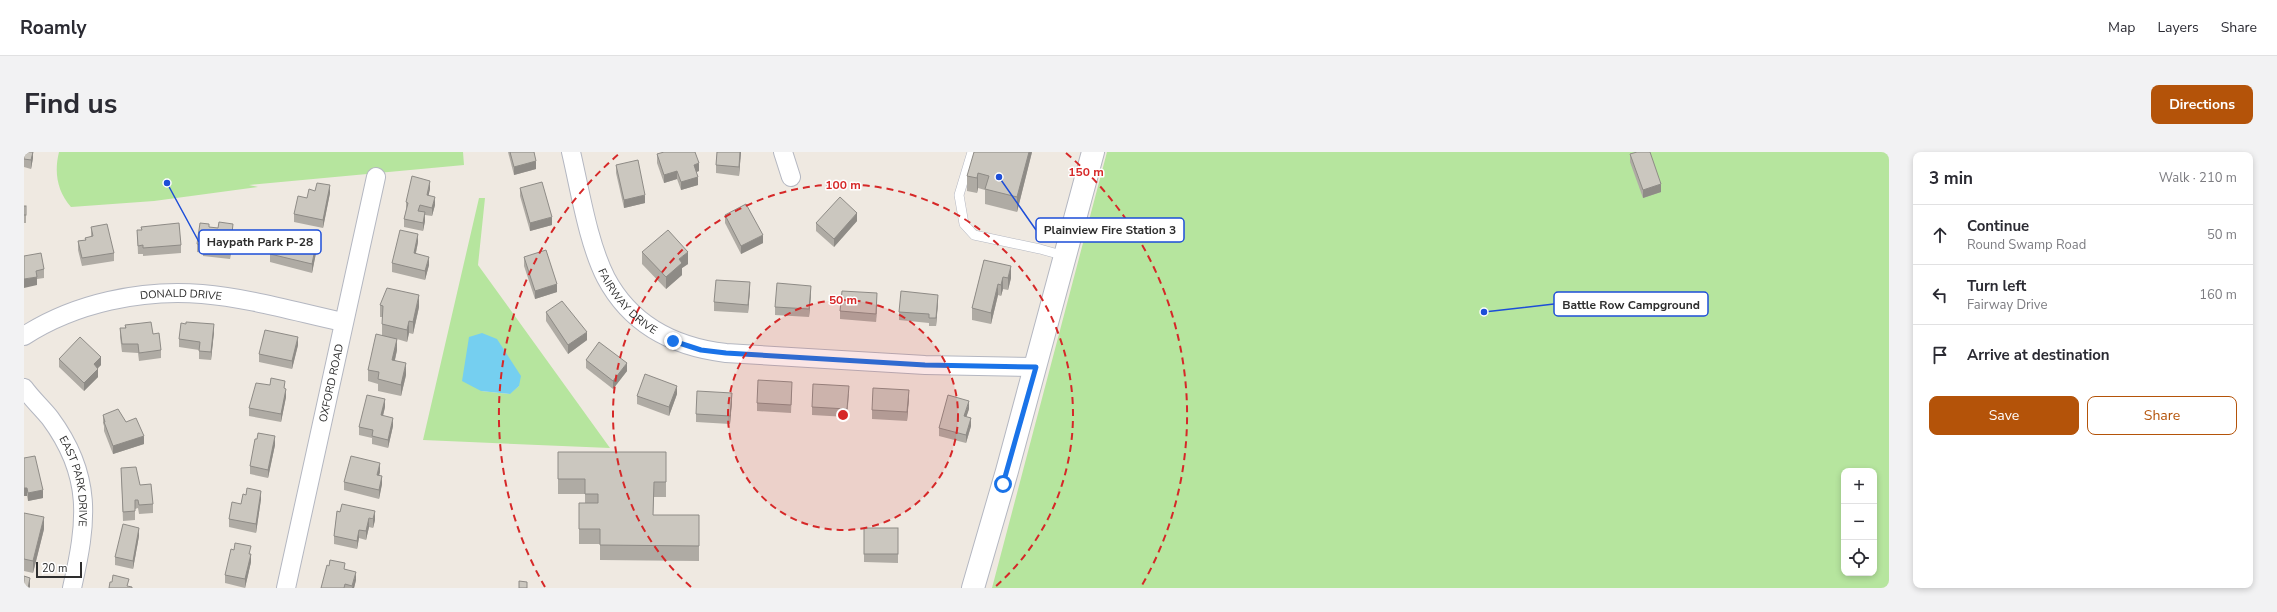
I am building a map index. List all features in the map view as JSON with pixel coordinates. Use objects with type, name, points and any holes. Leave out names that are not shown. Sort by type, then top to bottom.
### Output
[{"type":"main road","points":[[973,588],[1036,367],[1093,152]]},
{"type":"street","name":"FAIRWAY DRIVE","points":[[571,152],[594,247],[606,277],[618,296],[636,315],[656,332],[673,341],[701,350],[726,353],[925,365],[1036,367]]},
{"type":"street","points":[[783,152],[791,177]]},
{"type":"street","name":"OXFORD ROAD","points":[[286,588],[343,322],[376,177]]},
{"type":"street","name":"DONALD DRIVE","points":[[24,336],[70,313],[112,300],[157,293],[201,294],[226,297],[343,322]]},
{"type":"street","name":"EAST PARK DRIVE","points":[[24,388],[57,429],[68,446],[77,468],[83,496],[84,524],[72,588]]},
{"type":"lane","points":[[972,152],[959,195],[964,224],[974,235],[1040,248],[1065,257]]},
{"type":"green space","points":[[59,152],[463,152],[464,165],[249,185],[258,187],[154,201],[71,207],[66,201],[58,181],[57,167]]},
{"type":"green space","points":[[1107,152],[1889,152],[1889,588],[992,588]]},
{"type":"green space","points":[[479,198],[485,198],[478,265],[610,448],[423,440]],"holes":[[[519,386],[509,394],[481,391]]]},
{"type":"water","points":[[482,333],[497,339],[521,376],[519,386],[510,394],[481,391],[462,381],[469,337]]},
{"type":"building","points":[[24,152],[33,152],[31,160],[24,159]]},
{"type":"building","points":[[510,152],[534,152],[536,161],[514,167]]},
{"type":"building","points":[[664,152],[695,152],[699,163],[694,165],[698,177],[681,182],[677,171],[664,175],[657,154]]},
{"type":"building","points":[[717,152],[740,152],[739,167],[716,165]]},
{"type":"building","points":[[974,152],[1029,152],[1017,197],[985,189],[989,176],[978,173],[977,178],[967,176]]},
{"type":"building","points":[[1637,152],[1650,152],[1661,184],[1643,190],[1630,154]]},
{"type":"building","points":[[638,160],[645,195],[624,200],[616,165]]},
{"type":"building","points":[[412,176],[430,181],[427,195],[435,197],[432,208],[420,205],[418,211],[425,212],[423,223],[404,219]]},
{"type":"building","points":[[542,182],[552,217],[530,223],[520,188]]},
{"type":"building","points":[[317,183],[330,185],[323,220],[294,214],[298,196],[307,198],[309,189],[315,191]]},
{"type":"building","points":[[840,197],[857,213],[834,239],[816,223]]},
{"type":"building","points":[[746,204],[763,235],[741,246],[725,215]]},
{"type":"building","points":[[24,206],[26,206],[26,215],[24,215]]},
{"type":"building","points":[[219,222],[233,224],[230,251],[203,247],[204,245],[197,244],[200,223],[209,224],[209,227],[218,228]]},
{"type":"building","points":[[179,223],[181,245],[143,248],[143,245],[138,246],[137,230],[142,230],[141,227]]},
{"type":"building","points":[[107,224],[114,253],[82,258],[78,241],[86,240],[85,238],[93,236],[91,227]]},
{"type":"building","points":[[400,230],[418,234],[414,253],[429,257],[425,271],[392,263]]},
{"type":"building","points":[[668,230],[688,252],[679,259],[682,263],[666,277],[642,252]]},
{"type":"building","points":[[283,235],[316,244],[312,264],[270,254],[273,239],[282,241]]},
{"type":"building","points":[[546,250],[557,284],[535,291],[524,257]]},
{"type":"building","points":[[41,253],[44,269],[36,271],[37,277],[24,279],[24,256]]},
{"type":"building","points":[[984,260],[1011,266],[1008,278],[1003,277],[1001,285],[998,284],[991,313],[972,308]]},
{"type":"building","points":[[716,280],[750,282],[748,305],[714,302]]},
{"type":"building","points":[[777,283],[811,286],[809,309],[775,307]]},
{"type":"building","points":[[387,288],[419,295],[413,322],[409,321],[407,330],[382,324],[383,306],[380,305]]},
{"type":"building","points":[[842,291],[877,293],[876,314],[840,311]]},
{"type":"building","points":[[901,291],[938,295],[936,318],[929,318],[929,314],[899,312]]},
{"type":"building","points":[[562,301],[587,332],[568,345],[546,312]]},
{"type":"building","points":[[151,322],[153,334],[159,333],[161,350],[139,353],[138,344],[122,344],[120,328],[126,328],[125,325]]},
{"type":"building","points":[[186,322],[214,324],[211,352],[199,351],[200,342],[179,339],[181,323],[186,324]]},
{"type":"building","points":[[265,330],[298,337],[292,361],[259,354]]},
{"type":"building","points":[[376,334],[397,339],[392,360],[406,363],[401,385],[378,379],[379,372],[368,370]]},
{"type":"building","points":[[80,337],[101,357],[94,364],[98,369],[84,383],[59,359]]},
{"type":"building","points":[[599,342],[627,363],[613,381],[586,360]]},
{"type":"building","points":[[645,374],[677,386],[669,407],[637,396]]},
{"type":"building","points":[[271,378],[285,381],[284,388],[286,389],[281,414],[249,408],[256,383],[270,385]]},
{"type":"building","points":[[758,380],[792,382],[791,405],[757,403]]},
{"type":"building","points":[[813,384],[849,386],[847,409],[812,407]]},
{"type":"building","points":[[873,388],[909,390],[907,412],[872,410]]},
{"type":"building","points":[[697,391],[732,393],[730,416],[696,414]]},
{"type":"building","points":[[367,395],[385,399],[381,415],[393,418],[388,440],[372,436],[373,430],[359,427]]},
{"type":"building","points":[[948,395],[969,401],[964,416],[971,418],[966,435],[939,428]]},
{"type":"building","points":[[118,409],[126,422],[136,418],[144,436],[113,446],[103,415]]},
{"type":"building","points":[[258,433],[275,436],[268,470],[250,466],[255,439],[257,439]]},
{"type":"building","points":[[558,452],[666,452],[666,482],[654,482],[653,515],[699,515],[699,546],[600,545],[600,529],[579,529],[579,503],[598,503],[598,494],[585,494],[585,479],[558,479]]},
{"type":"building","points":[[35,456],[43,490],[28,493],[27,488],[24,488],[24,458]]},
{"type":"building","points":[[351,456],[380,463],[377,475],[382,476],[379,490],[344,482]]},
{"type":"building","points":[[136,467],[140,485],[151,484],[153,504],[139,505],[138,500],[135,500],[135,511],[123,512],[121,468]]},
{"type":"building","points":[[247,488],[261,491],[256,524],[229,519],[232,502],[241,504],[243,494],[246,495]]},
{"type":"building","points":[[342,504],[375,511],[373,519],[369,518],[366,531],[359,530],[357,541],[334,536],[337,511],[340,512]]},
{"type":"building","points":[[24,513],[44,517],[33,561],[24,559]]},
{"type":"building","points":[[123,524],[139,528],[133,561],[115,557]]},
{"type":"building","points":[[864,528],[898,528],[898,554],[864,554]]},
{"type":"building","points":[[235,543],[251,546],[249,554],[251,554],[245,579],[225,575],[231,549],[234,550]]},
{"type":"building","points":[[330,560],[345,563],[344,569],[356,572],[352,586],[345,584],[344,588],[321,588],[327,565],[329,566]]},
{"type":"building","points":[[113,575],[129,579],[127,586],[132,588],[109,588]]},
{"type":"building","points":[[24,576],[30,578],[28,588],[24,588]]},
{"type":"building","points":[[519,581],[527,582],[527,588],[519,588]]},
{"type":"place","name":"Plainview Fire Station 3","points":[[999,177]]},
{"type":"place","name":"Haypath Park P-28","points":[[167,183]]},
{"type":"place","name":"Battle Row Campground","points":[[1484,312]]},
{"type":"route","points":[[673,341],[701,350],[726,353],[925,365],[1036,367],[1003,484]]}]
